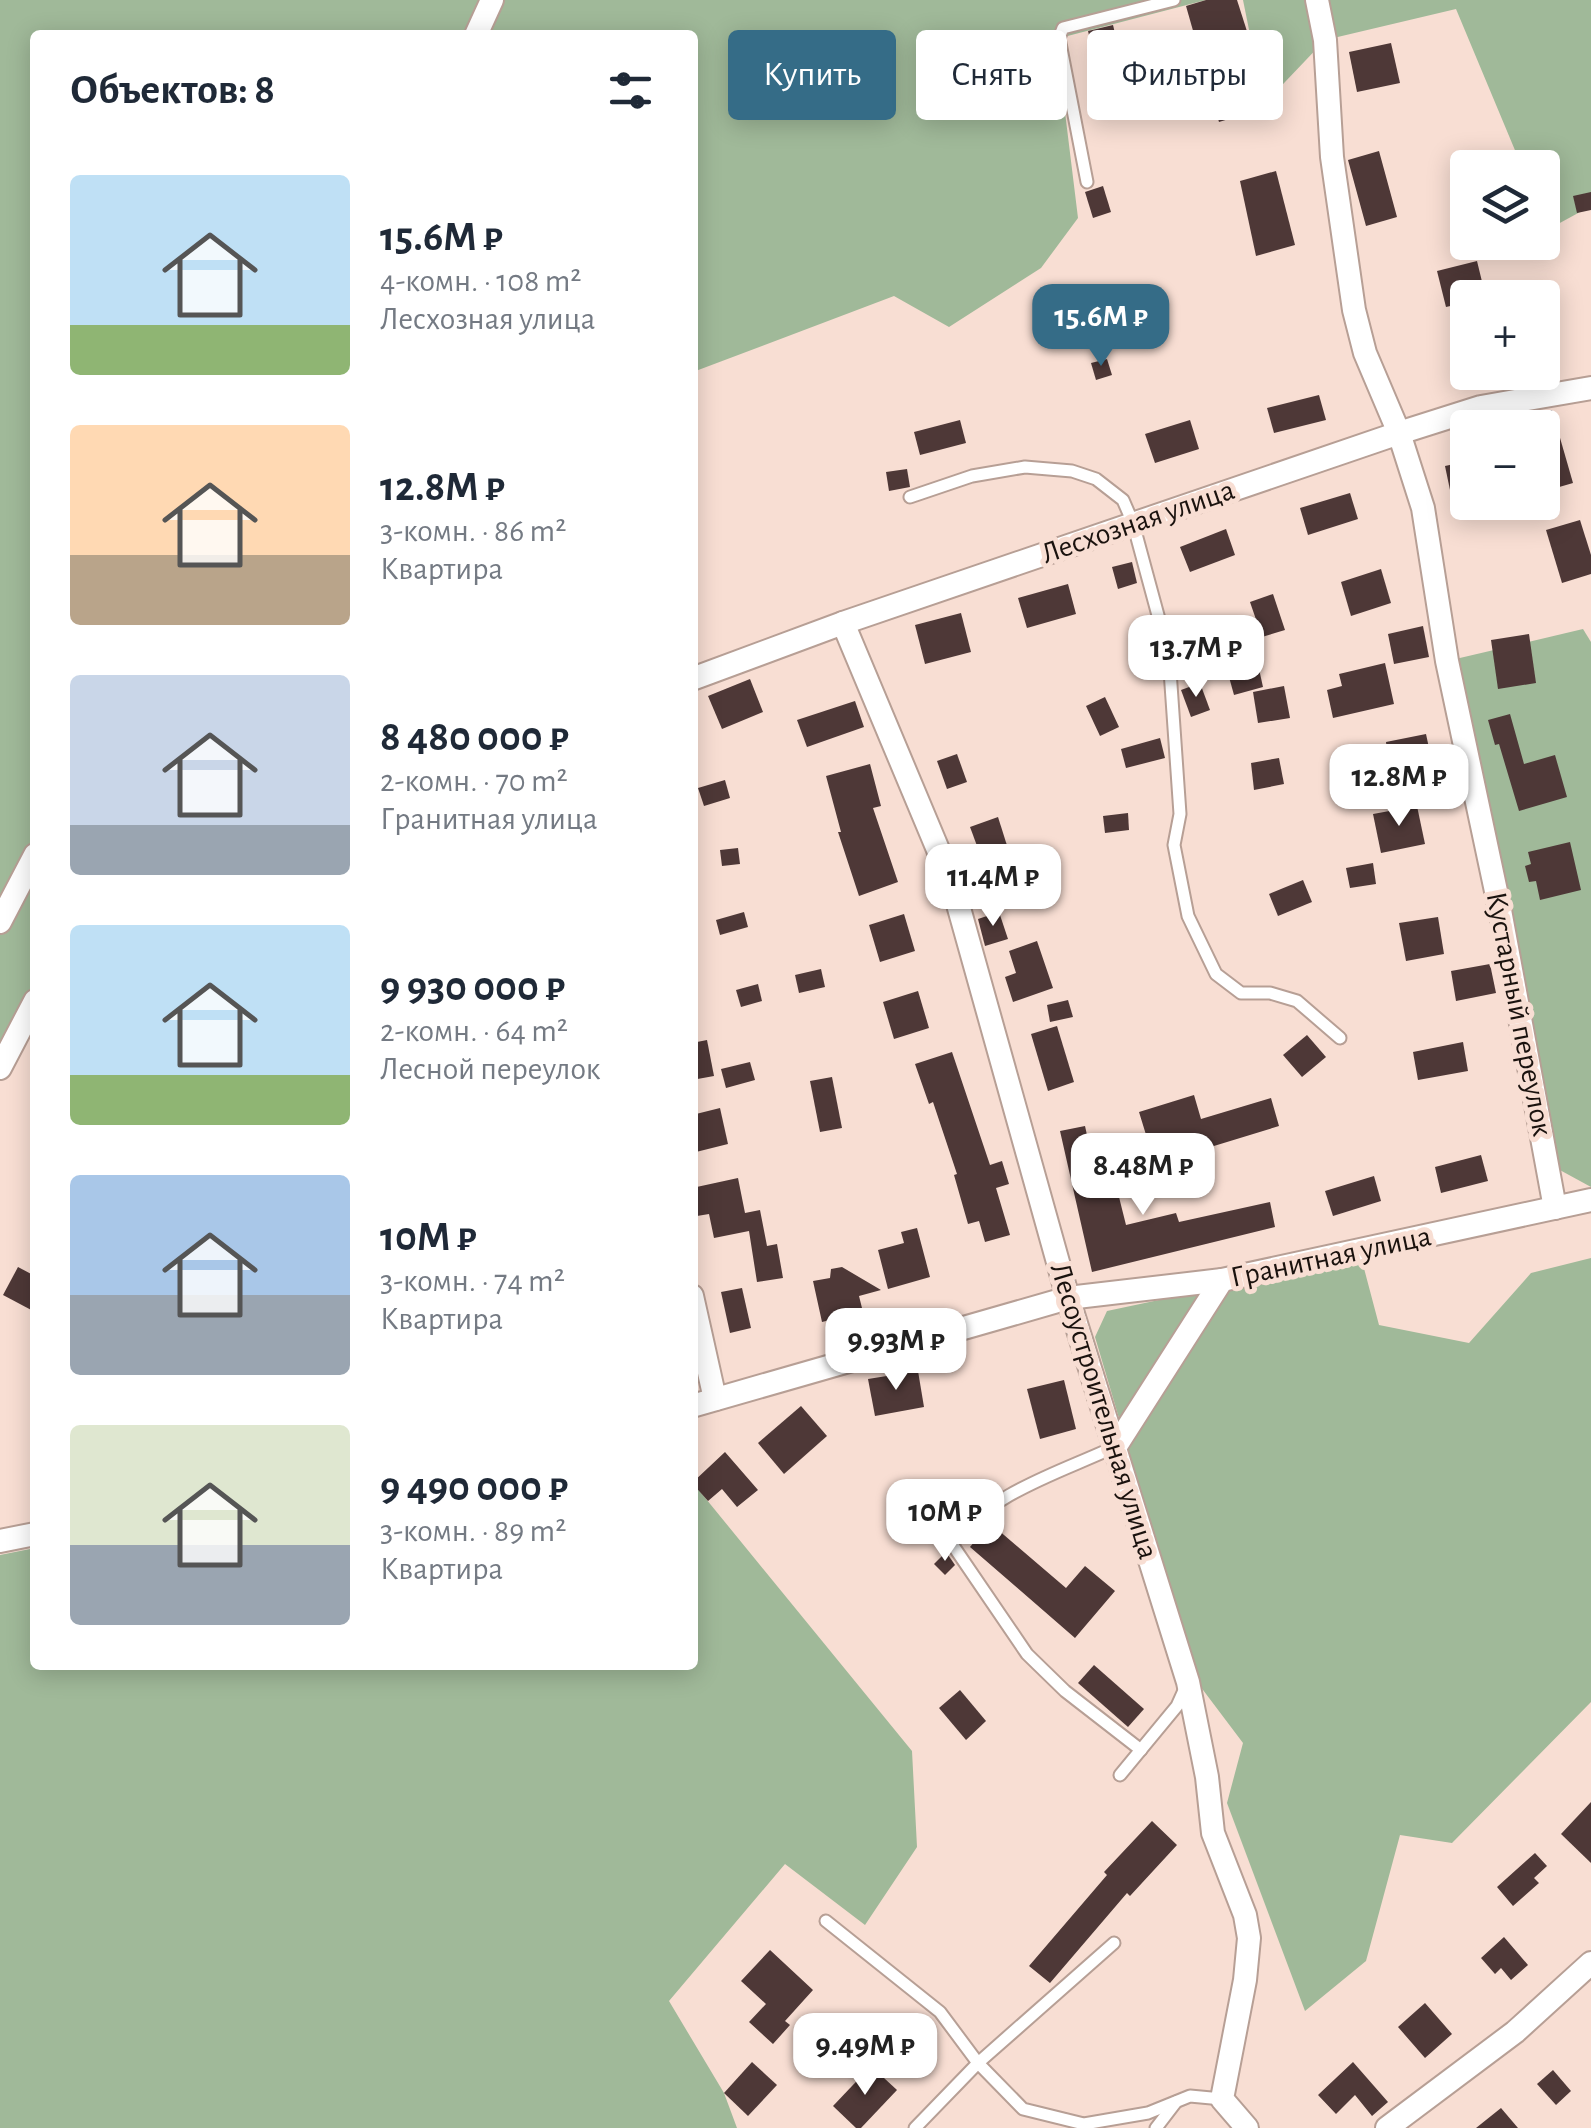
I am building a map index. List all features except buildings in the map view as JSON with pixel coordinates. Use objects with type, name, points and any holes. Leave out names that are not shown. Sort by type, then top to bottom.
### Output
[{"type":"street","points":[[478,30],[492,0]]},
{"type":"street","name":"Кустарный переулок","points":[[1317,0],[1325,40],[1332,157],[1354,310],[1364,354],[1400,433],[1423,508],[1447,661],[1500,910],[1555,1208]]},
{"type":"street","name":"Лесхозная улица","points":[[698,676],[1400,433],[1481,407],[1591,388]]},
{"type":"street","name":"Лесоустроительная улица","points":[[842,623],[952,883],[1112,1449],[1188,1682],[1207,1777],[1213,1833],[1249,1938],[1246,1980],[1222,2098]]},
{"type":"street","points":[[0,922],[30,865]]},
{"type":"street","points":[[0,1068],[30,1011]]},
{"type":"street","name":"Гранитная улица","points":[[704,1402],[1068,1298],[1222,1280],[1591,1200]]},
{"type":"street","points":[[1112,1449],[1222,1280]]},
{"type":"street","points":[[698,1349],[704,1402]]},
{"type":"street","points":[[0,1542],[30,1535]]},
{"type":"street","points":[[1388,2128],[1515,2032],[1591,1962]]},
{"type":"street","points":[[1222,2098],[1247,2128]]},
{"type":"lane","points":[[1087,182],[1059,38],[1063,28],[1174,0]]},
{"type":"lane","points":[[910,497],[972,476],[1025,466],[1096,479],[1123,500],[1133,523],[1169,656],[1169,695],[1179,760],[1180,814],[1174,845],[1188,916],[1216,974],[1242,993],[1270,993],[1297,1001],[1340,1038]]},
{"type":"lane","points":[[1112,1449],[1002,1497],[969,1522],[952,1544],[1028,1654],[1065,1691],[1140,1750]]},
{"type":"lane","points":[[1120,1776],[1176,1706],[1188,1682]]},
{"type":"lane","points":[[826,1920],[940,2012],[978,2063],[1022,2110],[1084,2124],[1148,2113],[1190,2096],[1222,2098]]},
{"type":"lane","points":[[915,2128],[978,2063],[1114,1943]]},
{"type":"lane","points":[[1156,2128],[1176,2102]]},
{"type":"green space","points":[[0,0],[1206,0],[1067,36],[1067,30],[916,30],[916,120],[1066,120],[1078,218],[1041,268],[949,327],[894,296],[698,370],[698,30],[30,30],[30,1005],[0,1061]]},
{"type":"green space","points":[[1243,0],[1591,0],[1591,206],[1560,223],[1560,150],[1515,150],[1456,9],[1325,40],[1283,84],[1283,30],[1249,30]]},
{"type":"green space","points":[[1583,629],[1591,642],[1591,1187],[1547,1163],[1447,661]]},
{"type":"green space","points":[[1361,1257],[1379,1325],[1469,1343],[1531,1273],[1591,1258],[1591,1702],[1452,1843],[1400,1835],[1366,1961],[1305,2011],[1227,1803],[1243,1743],[1197,1682],[1095,1337],[1107,1311]]},
{"type":"green space","points":[[698,1489],[912,1751],[917,1847],[865,1925],[785,1864],[669,2001],[724,2093],[737,2128],[0,2128],[0,1555],[30,1549],[30,1670],[698,1670]]}]
